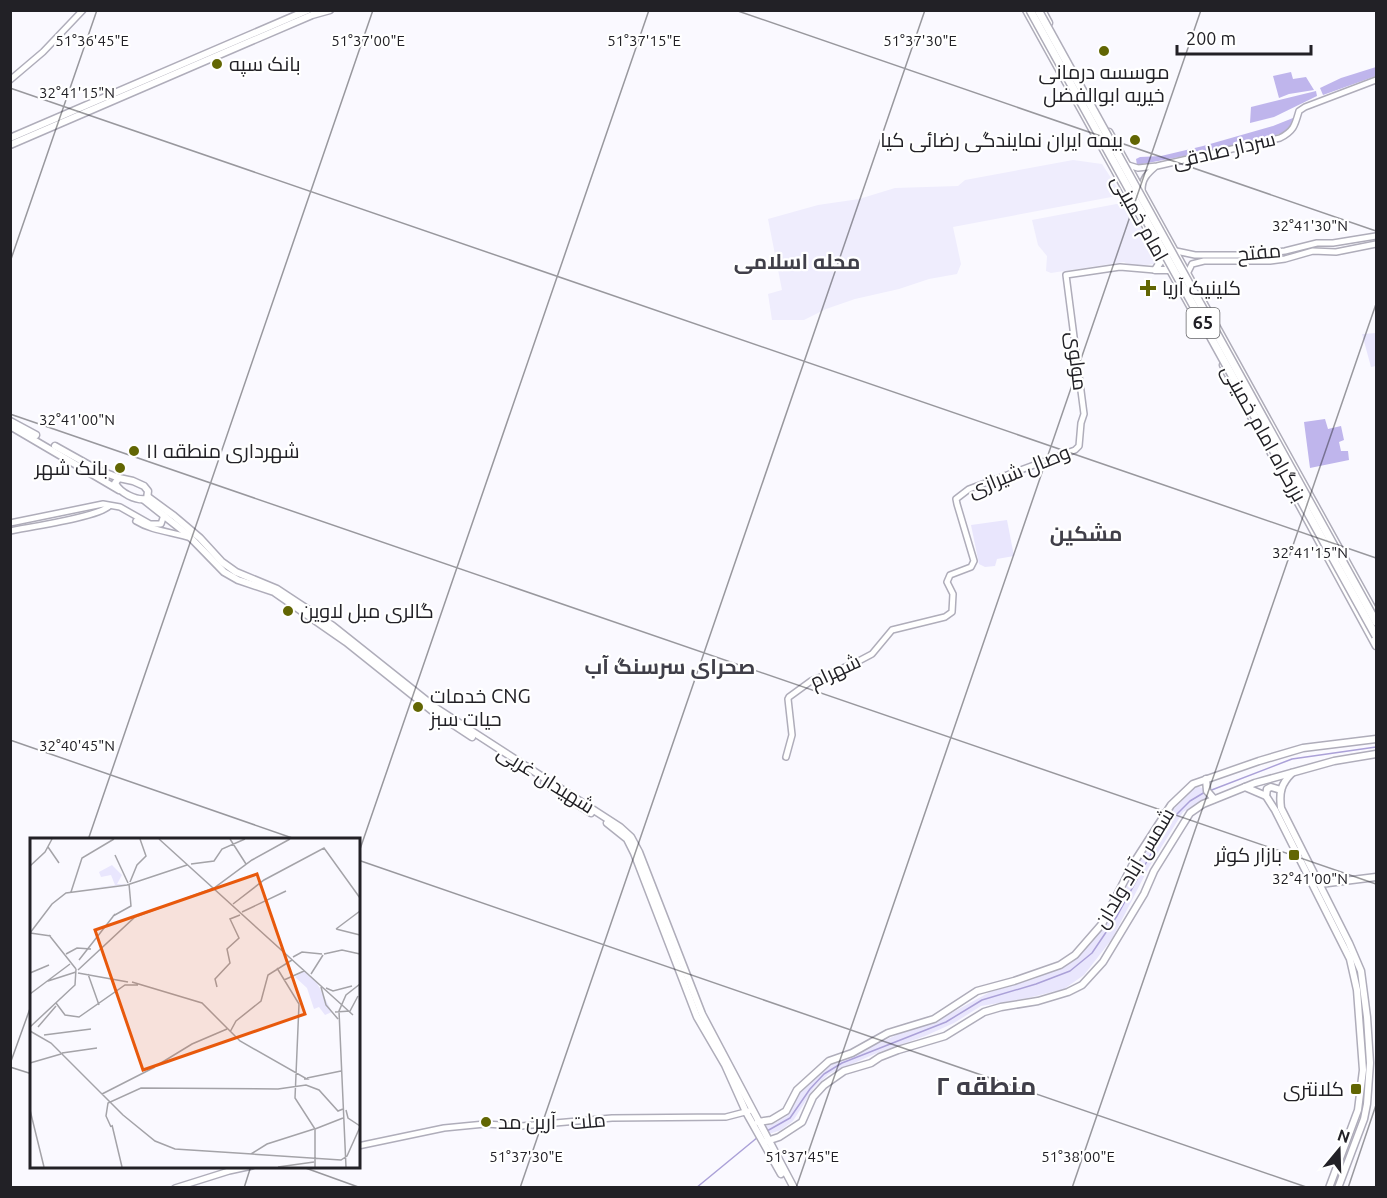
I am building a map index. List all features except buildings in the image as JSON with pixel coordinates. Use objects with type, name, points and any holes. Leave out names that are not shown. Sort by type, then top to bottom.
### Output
[{"type":"highway","name":"بزرگراه امام خمینی","points":[[1028,10],[1377,636]]},
{"type":"highway","name":"بزرگراه امام خمینی","points":[[1040,10],[1377,622]]},
{"type":"main road","points":[[10,145],[308,10]]},
{"type":"main road","points":[[10,138],[312,15],[330,10]]},
{"type":"main road","name":"امام خمینی","points":[[1028,10],[1377,646]]},
{"type":"main road","name":"امام خمینی","points":[[1040,10],[1377,615]]},
{"type":"main road","points":[[1155,270],[1163,258]]},
{"type":"main road","points":[[1155,270],[1170,270]]},
{"type":"main road","points":[[10,421],[98,470],[144,486],[148,491],[146,499],[119,490],[10,426]]},
{"type":"main road","points":[[119,478],[115,483],[119,490]]},
{"type":"main road","name":"شهیدان غربی","points":[[146,499],[191,538],[224,572],[238,580],[274,592],[346,642],[431,710],[605,821],[627,839],[637,859],[697,1017],[791,1188]]},
{"type":"main road","name":"شهیدان غربی","points":[[146,499],[174,516],[229,567],[242,575],[277,589],[323,620],[436,708],[620,827],[631,837],[639,852],[702,1014],[749,1111],[758,1122],[765,1141]]},
{"type":"main road","points":[[1357,610],[1370,604]]},
{"type":"main road","name":"شمس آباد ولدان","points":[[758,1122],[771,1120],[786,1111],[797,1090],[829,1061],[852,1053],[888,1033],[934,1019],[977,991],[1060,965],[1075,955],[1102,924],[1133,864],[1171,804],[1193,784],[1303,748],[1377,739]]},
{"type":"main road","points":[[765,1141],[779,1137],[802,1122],[813,1097],[824,1085],[844,1071],[871,1063],[898,1050],[945,1036],[984,1012],[1038,1001],[1082,985],[1103,962],[1144,894],[1154,871],[1190,813],[1214,799],[1245,787],[1334,761],[1377,754]]},
{"type":"main road","points":[[1293,772],[1282,784],[1281,808],[1361,971],[1363,1070],[1358,1110],[1329,1188]]},
{"type":"main road","points":[[1206,779],[1207,790],[1214,799]]},
{"type":"main road","points":[[1245,787],[1266,795]]},
{"type":"main road","points":[[1281,790],[1271,787],[1267,789],[1266,795],[1350,959],[1362,1005],[1370,1064],[1367,1104],[1364,1119],[1338,1188]]},
{"type":"main road","points":[[1320,884],[1377,877]]},
{"type":"street","points":[[10,80],[43,52],[83,10]]},
{"type":"street","name":"سردار صادقی","points":[[1128,165],[1138,168],[1157,166],[1280,138],[1291,133],[1299,111],[1305,106],[1377,80]]},
{"type":"street","points":[[1142,190],[1142,183],[1146,175],[1157,166]]},
{"type":"street","name":"مفتح","points":[[1176,251],[1191,254],[1262,254],[1317,243],[1333,243],[1377,236]]},
{"type":"street","name":"مفتح","points":[[1192,264],[1204,261],[1285,260],[1313,251],[1336,252],[1377,244]]},
{"type":"street","points":[[1188,272],[1192,264],[1188,257],[1191,254]]},
{"type":"street","name":"مولوی","points":[[1079,446],[1084,414],[1066,275],[1120,267],[1155,270]]},
{"type":"street","name":"وصال شیرازی","points":[[958,496],[969,489],[1025,470],[1075,450],[1079,446]]},
{"type":"street","name":"شهرام","points":[[786,757],[792,735],[788,699],[811,681],[872,654],[892,630],[945,616],[952,612],[953,594],[947,582],[950,575],[971,567],[974,561],[957,504],[958,496]]},
{"type":"street","points":[[10,523],[103,504],[120,507],[131,515],[156,526],[161,524],[164,515]]},
{"type":"street","points":[[10,531],[98,512],[109,506]]},
{"type":"street","points":[[131,515],[146,526],[191,538]]},
{"type":"street","name":"ملت","points":[[360,1146],[444,1128],[485,1124],[521,1126],[612,1118],[726,1118],[749,1111]]},
{"type":"street","points":[[175,1188],[246,1168]]},
{"type":"shaded area","points":[[1376,67],[1376,76],[1323,95],[1320,88],[1341,78]]},
{"type":"shaded area","points":[[1291,72],[1293,79],[1306,77],[1314,90],[1279,98],[1273,76]]},
{"type":"shaded area","points":[[1316,91],[1317,96],[1274,117],[1250,123],[1251,107]]},
{"type":"shaded area","points":[[1293,118],[1294,122],[1288,132],[1211,151],[1137,165],[1136,159],[1140,157],[1161,156],[1203,146]]},
{"type":"shaded area","points":[[1073,160],[1102,164],[1122,195],[953,227],[961,264],[957,274],[929,279],[899,289],[855,299],[804,320],[772,320],[768,294],[782,290],[768,219],[818,205],[859,199],[895,188],[958,186],[965,180]]},
{"type":"shaded area","points":[[1127,202],[1160,263],[1134,267],[1124,262],[1051,273],[1046,271],[1047,256],[1038,245],[1032,220]]},
{"type":"shaded area","points":[[1376,333],[1376,366],[1371,367],[1362,334]]},
{"type":"shaded area","points":[[1325,419],[1328,429],[1341,426],[1344,440],[1339,442],[1341,451],[1348,451],[1349,460],[1310,468],[1304,422]]},
{"type":"shaded area","points":[[1007,520],[1014,556],[997,559],[995,566],[985,567],[979,564],[971,525]]},
{"type":"shaded area","points":[[1196,786],[1202,788],[1207,798],[1183,812],[1149,867],[1112,939],[1084,975],[1064,989],[981,1006],[954,1023],[925,1036],[877,1053],[829,1074],[814,1088],[793,1121],[781,1130],[769,1134],[763,1126],[773,1124],[787,1116],[800,1092],[830,1065],[901,1033],[944,1017],[990,992],[1034,979],[1072,962],[1107,922],[1164,819]]},
{"type":"waterway","points":[[1209,791],[1292,759],[1376,747]]},
{"type":"waterway","points":[[767,1131],[790,1118],[810,1089],[824,1074],[842,1063],[946,1022],[982,1000],[1070,971],[1092,953],[1117,916],[1163,832],[1190,801],[1205,792]]},
{"type":"waterway","points":[[696,1188],[758,1137]]},
{"type":"place","name":"موسسه درمانی خیریه ابوالفضل","points":[[1104,51]]},
{"type":"place","name":"بانک سپه","points":[[217,64]]},
{"type":"place","name":"بیمه ایران نمایندگی رضائی کيا","points":[[1135,140]]},
{"type":"place","name":"کلینیک آریا","points":[[1148,288]]},
{"type":"place","name":"شهرداری منطقه ۱۱","points":[[134,451]]},
{"type":"place","name":"بانک شهر","points":[[120,468]]},
{"type":"place","name":"گالری مبل لاوین","points":[[288,611]]},
{"type":"place","name":"خدمات CNG حیات سبز","points":[[418,707]]},
{"type":"place","name":"بازار کوثر","points":[[1294,855]]},
{"type":"place","name":"کلانتری","points":[[1356,1089]]},
{"type":"place","name":"آرین مد","points":[[486,1122]]},
{"type":"district","name":"محله اسلامی","points":[[797,262]]},
{"type":"district","name":"مشکین","points":[[1086,534]]},
{"type":"district","name":"صحرای سرسنگ آب","points":[[670,667]]},
{"type":"district","name":"منطقه ۲","points":[[986,1086]]}]
